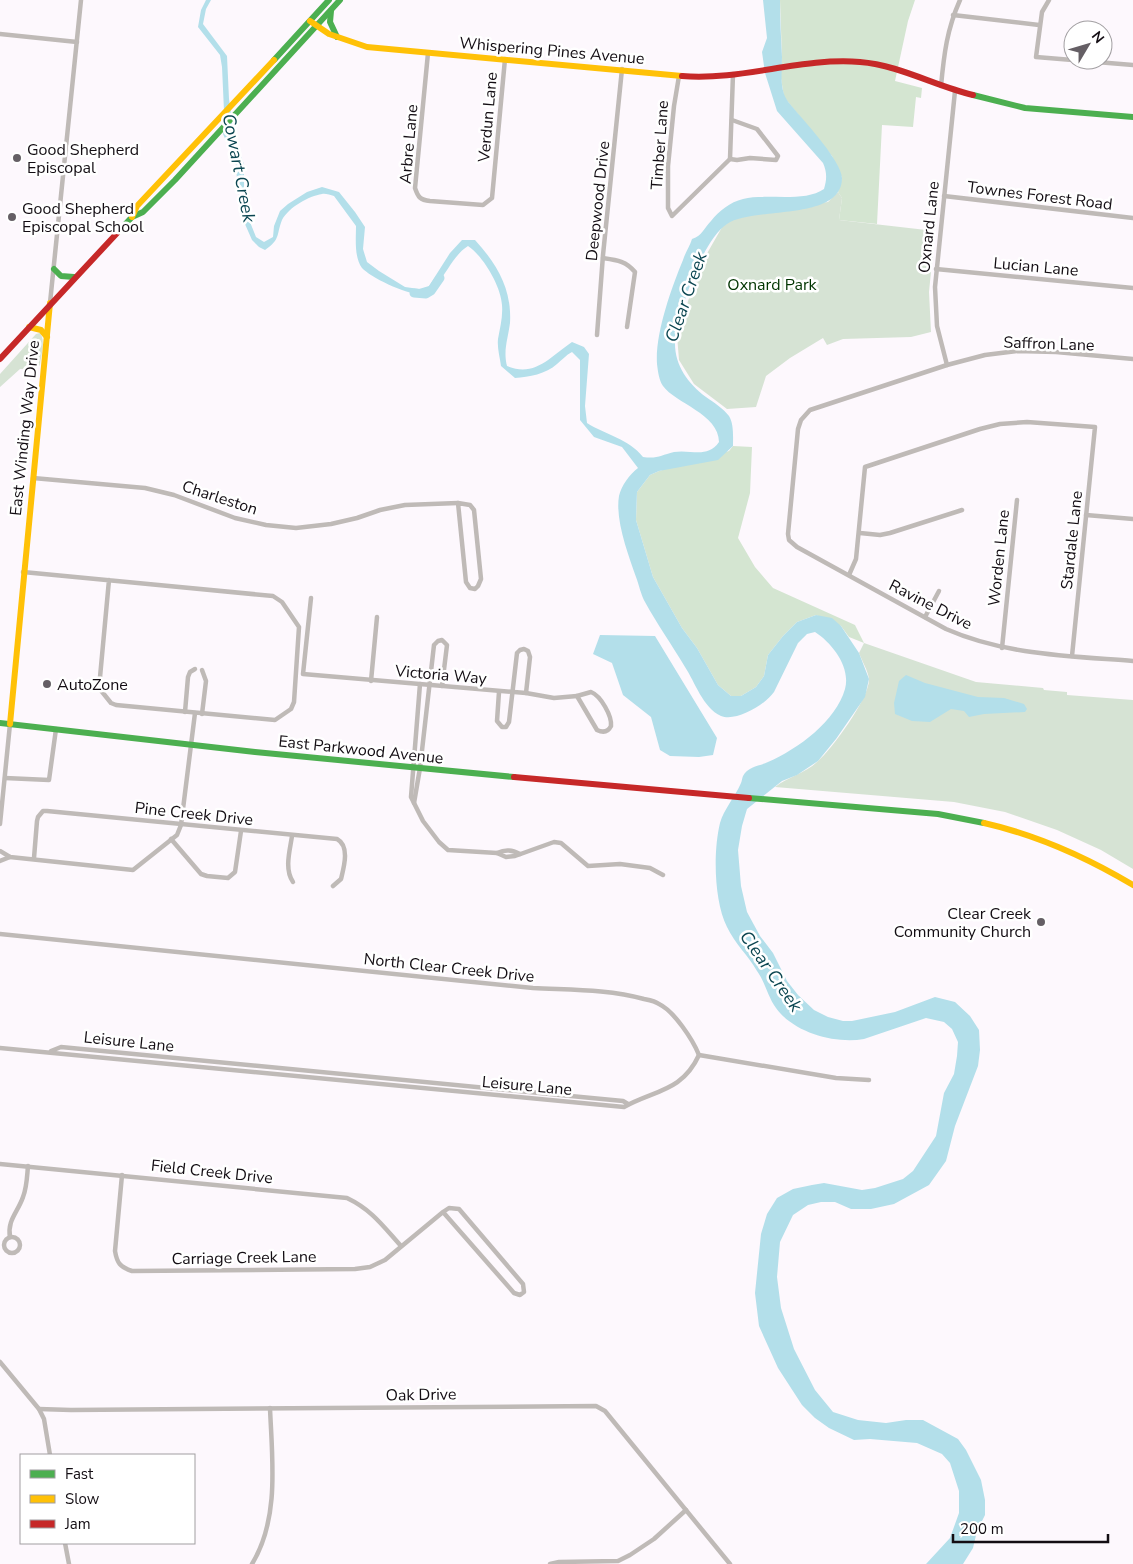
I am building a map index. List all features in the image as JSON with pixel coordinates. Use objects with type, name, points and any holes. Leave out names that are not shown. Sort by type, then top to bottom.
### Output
[{"type":"main road","points":[[132,217],[136,206],[329,0]]},
{"type":"main road","points":[[0,359],[74,277],[132,217],[143,212],[208,145],[340,0]]},
{"type":"main road","points":[[332,10],[330,22],[337,36]]},
{"type":"main road","name":"Whispering Pines Avenue","points":[[310,21],[316,27],[367,47],[622,69],[679,76],[694,77],[733,74],[837,62],[860,62],[904,72],[955,91],[1025,108],[1133,117]]},
{"type":"main road","points":[[54,269],[61,276],[74,277]]},
{"type":"main road","name":"East Winding Way Drive","points":[[10,724],[50,303]]},
{"type":"main road","points":[[29,327],[41,330],[47,337]]},
{"type":"main road","name":"East Parkwood Avenue","points":[[0,724],[412,768],[938,814],[1000,826],[1035,837],[1070,851],[1133,885]]},
{"type":"street","points":[[50,303],[81,0]]},
{"type":"street","points":[[941,86],[945,45],[953,15],[960,0]]},
{"type":"street","points":[[1048,0],[1042,12],[1039,25],[1036,57],[1133,65]]},
{"type":"street","points":[[953,15],[1039,25]]},
{"type":"street","points":[[0,34],[77,42]]},
{"type":"street","name":"Arbre Lane","points":[[428,52],[414,188],[417,196],[422,200],[458,203]]},
{"type":"street","name":"Verdun Lane","points":[[458,203],[483,205],[492,198],[505,59]]},
{"type":"street","name":"Deepwood Drive","points":[[598,335],[603,258],[622,69]]},
{"type":"street","points":[[732,120],[757,129],[778,156],[776,160],[730,159],[733,74]]},
{"type":"street","name":"Timber Lane","points":[[679,76],[668,166],[668,208],[672,216],[730,159]]},
{"type":"street","name":"Oxnard Lane","points":[[947,365],[937,326],[935,308],[936,269],[955,91]]},
{"type":"street","name":"Townes Forest Road","points":[[944,196],[1133,218]]},
{"type":"street","points":[[603,258],[620,260],[629,265],[635,272],[627,327]]},
{"type":"street","name":"Lucian Lane","points":[[936,269],[1133,288]]},
{"type":"street","name":"Saffron Lane","points":[[789,540],[797,439],[801,420],[810,410],[947,365],[985,355],[1017,352],[1056,352],[1133,359]]},
{"type":"street","name":"Stardale Lane","points":[[860,533],[866,467],[1000,424],[1027,422],[1095,427],[1072,656]]},
{"type":"street","name":"Charleston","points":[[33,478],[145,488],[174,495],[235,518],[266,525],[296,528],[340,522],[405,505],[458,503]]},
{"type":"street","name":"Worden Lane","points":[[1002,648],[1017,500]]},
{"type":"street","points":[[458,503],[470,505],[474,510],[481,579],[475,589],[470,588],[466,582],[458,503]]},
{"type":"street","points":[[849,575],[856,558],[860,533],[890,533],[962,510]]},
{"type":"street","points":[[1086,515],[1133,519]]},
{"type":"street","name":"Ravine Drive","points":[[789,540],[796,546],[958,634],[1002,648],[1133,661]]},
{"type":"street","points":[[23,572],[109,580],[273,596],[282,602],[298,627],[294,702],[290,709],[275,720],[202,714],[111,703],[99,688],[109,580]]},
{"type":"street","points":[[925,617],[939,591]]},
{"type":"street","name":"Victoria Way","points":[[311,598],[303,674],[526,693],[554,698],[577,696],[591,692],[596,694],[611,719],[612,724],[610,728],[602,732],[597,730],[577,696]]},
{"type":"street","points":[[371,681],[377,618]]},
{"type":"street","points":[[414,804],[434,645],[442,640],[448,645],[442,686]]},
{"type":"street","points":[[499,692],[497,721],[502,727],[506,727],[509,722],[517,654],[520,650],[524,649],[528,651],[530,657],[526,693]]},
{"type":"street","points":[[185,712],[188,677],[190,672],[195,669]]},
{"type":"street","points":[[202,670],[206,681],[202,714]]},
{"type":"street","points":[[420,684],[410,791],[423,821],[443,847],[448,850],[498,853],[506,857],[515,856],[554,842],[561,843],[588,866],[620,864],[650,868],[664,875]]},
{"type":"street","points":[[0,860],[10,857],[34,858],[133,870],[177,835],[181,825],[195,713]]},
{"type":"street","name":"East Winding Way Drive","points":[[0,824],[10,724]]},
{"type":"street","points":[[5,778],[50,780],[56,730]]},
{"type":"street","name":"Pine Creek Drive","points":[[34,858],[37,821],[43,811],[337,839],[345,849],[342,874],[333,886]]},
{"type":"street","points":[[171,839],[204,875],[228,878],[235,872],[241,830]]},
{"type":"street","points":[[292,836],[288,870],[289,877],[293,882]]},
{"type":"street","points":[[0,852],[10,857]]},
{"type":"street","name":"North Clear Creek Drive","points":[[0,934],[533,988],[634,996],[658,1003],[666,1008],[681,1026],[699,1055]]},
{"type":"street","name":"Leisure Lane","points":[[50,1051],[62,1047],[622,1101],[628,1104]]},
{"type":"street","name":"Leisure Lane","points":[[0,1048],[50,1051],[624,1107],[672,1085],[688,1072],[699,1055]]},
{"type":"street","points":[[699,1055],[836,1078],[869,1080]]},
{"type":"street","points":[[234,1070],[236,1064]]},
{"type":"street","points":[[423,1088],[424,1082]]},
{"type":"street","name":"Field Creek Drive","points":[[0,1164],[347,1198],[364,1206],[401,1246]]},
{"type":"street","points":[[10,1237],[8,1229],[23,1199],[28,1166]]},
{"type":"street","name":"Carriage Creek Lane","points":[[122,1175],[115,1251],[116,1258],[122,1268],[132,1271],[355,1269],[378,1264],[443,1212]]},
{"type":"street","points":[[449,1208],[459,1209],[524,1284],[524,1292],[520,1295],[514,1294],[443,1212],[449,1208]]},
{"type":"street","points":[[0,1362],[39,1409],[44,1419],[50,1454]]},
{"type":"street","name":"Oak Drive","points":[[39,1409],[596,1406],[605,1411],[730,1564]]},
{"type":"street","points":[[252,1564],[265,1532],[270,1510],[272,1460],[270,1408]]},
{"type":"street","points":[[550,1564],[559,1562],[618,1561],[654,1539],[686,1510]]},
{"type":"street","points":[[66,1544],[69,1564]]},
{"type":"green space","points":[[780,0],[915,0],[908,21],[895,81],[922,88],[921,98],[916,97],[913,127],[882,125],[877,224],[839,220],[842,198],[838,192],[842,178],[832,156],[784,97],[780,72],[782,59]]},
{"type":"green space","name":"Oxnard Park","points":[[838,192],[842,198],[839,220],[935,231],[929,292],[931,332],[911,337],[843,339],[827,345],[823,338],[790,358],[766,376],[756,407],[727,409],[694,384],[679,360],[677,335],[705,257],[725,222],[748,213],[828,202]]},
{"type":"green space","points":[[40,333],[43,344],[40,365],[35,369],[20,369],[0,387],[0,374],[36,334]]},
{"type":"green space","points":[[733,446],[752,447],[750,493],[738,538],[755,567],[773,588],[855,625],[864,643],[849,637],[841,626],[816,615],[797,622],[768,655],[764,676],[756,687],[741,696],[731,696],[718,685],[697,648],[682,628],[653,577],[636,520],[637,492],[650,475],[729,451]]},
{"type":"green space","points":[[864,643],[976,682],[1043,688],[1044,690],[1067,692],[1067,695],[1133,700],[1133,869],[1101,850],[1057,830],[1005,812],[954,802],[775,787],[808,769],[818,761],[841,735],[857,710],[868,687],[869,679],[859,653]]},
{"type":"water","name":"Clear Creek","points":[[206,0],[211,0],[206,9],[203,24],[227,56],[229,99],[235,142],[244,164],[244,207],[256,237],[264,242],[273,237],[274,226],[280,211],[307,192],[322,187],[339,192],[365,227],[363,249],[367,262],[405,287],[419,289],[429,286],[450,253],[462,240],[475,240],[490,258],[506,288],[510,311],[506,350],[507,366],[517,369],[534,367],[550,359],[572,342],[584,347],[589,354],[585,406],[587,423],[624,441],[643,457],[652,457],[680,451],[704,452],[719,442],[717,432],[704,416],[663,386],[657,367],[661,326],[678,272],[692,239],[701,234],[721,210],[738,200],[752,197],[806,196],[824,189],[826,182],[823,163],[777,111],[765,73],[762,52],[767,38],[763,0],[780,0],[784,94],[830,153],[836,162],[842,178],[838,192],[828,201],[794,211],[756,215],[739,219],[727,224],[709,244],[683,305],[676,332],[676,352],[681,369],[686,377],[698,391],[721,408],[731,419],[733,446],[718,460],[659,471],[650,475],[637,492],[636,520],[653,577],[718,685],[731,696],[741,696],[756,687],[764,676],[768,655],[783,636],[797,622],[816,615],[832,618],[841,626],[859,653],[869,679],[865,697],[818,761],[797,775],[782,781],[747,809],[742,826],[738,850],[741,886],[747,912],[760,936],[773,953],[787,981],[814,1010],[828,1017],[843,1021],[852,1021],[895,1012],[935,997],[955,1002],[970,1016],[979,1030],[980,1050],[978,1066],[955,1126],[946,1161],[929,1185],[894,1204],[871,1209],[851,1209],[835,1202],[821,1202],[808,1205],[793,1215],[780,1242],[777,1277],[781,1308],[794,1349],[815,1390],[833,1412],[858,1420],[886,1423],[923,1420],[958,1439],[966,1450],[981,1480],[985,1500],[985,1515],[977,1531],[973,1548],[963,1564],[926,1564],[950,1538],[959,1513],[959,1491],[950,1463],[942,1454],[917,1443],[870,1439],[854,1440],[829,1428],[815,1418],[802,1405],[778,1368],[759,1326],[755,1293],[761,1234],[767,1214],[777,1198],[793,1189],[824,1183],[862,1190],[903,1179],[913,1171],[936,1136],[944,1093],[954,1074],[957,1056],[958,1042],[952,1029],[944,1022],[926,1018],[864,1039],[853,1040],[841,1040],[816,1035],[793,1024],[776,1008],[760,975],[730,933],[719,904],[716,848],[720,823],[739,788],[743,776],[748,770],[791,750],[825,723],[840,701],[845,689],[846,681],[843,664],[828,642],[815,632],[807,634],[798,643],[774,692],[764,702],[750,711],[734,717],[721,716],[709,707],[645,602],[626,548],[619,516],[619,496],[626,481],[638,468],[622,447],[594,437],[580,420],[580,360],[572,352],[543,373],[532,376],[515,378],[501,366],[498,342],[502,314],[501,297],[495,281],[485,264],[468,246],[455,259],[432,290],[429,293],[423,294],[404,291],[394,287],[374,277],[362,268],[359,264],[357,253],[356,226],[334,196],[317,195],[294,207],[282,220],[274,243],[265,250],[252,240],[241,215],[235,160],[223,134],[224,111],[220,55],[198,27],[201,10]]},
{"type":"water","points":[[600,635],[655,636],[717,738],[713,755],[699,757],[670,756],[660,750],[651,717],[623,695],[612,663],[593,654]]},
{"type":"water","points":[[906,675],[925,683],[978,697],[1004,698],[1024,704],[1027,709],[1025,712],[984,714],[969,717],[964,711],[951,709],[930,722],[912,721],[895,714],[894,703],[899,681]]},
{"type":"waterway","name":"Cowart Creek","points":[[414,293],[426,294],[431,291],[440,278]]},
{"type":"traffic: fast","points":[[274,60],[329,0]]},
{"type":"traffic: fast","points":[[119,231],[132,217],[143,212],[175,180],[340,0]]},
{"type":"traffic: fast","points":[[331,11],[330,22],[337,37]]},
{"type":"traffic: fast","points":[[973,95],[1025,108],[1133,117]]},
{"type":"traffic: fast","points":[[54,269],[61,276],[74,277]]},
{"type":"traffic: fast","points":[[0,723],[255,752],[514,777]]},
{"type":"traffic: fast","points":[[749,798],[938,814],[984,823]]},
{"type":"traffic: slow","points":[[310,21],[329,34],[367,47],[682,76]]},
{"type":"traffic: slow","points":[[132,217],[137,206],[274,60]]},
{"type":"traffic: slow","points":[[10,724],[50,303]]},
{"type":"traffic: slow","points":[[29,327],[41,330],[47,337]]},
{"type":"traffic: slow","points":[[984,823],[1023,834],[1061,848],[1133,885]]},
{"type":"traffic: jam","points":[[682,76],[704,77],[816,63],[860,62],[903,71],[973,95]]},
{"type":"traffic: jam","points":[[0,359],[119,231]]},
{"type":"traffic: jam","points":[[514,777],[749,798]]},
{"type":"place","name":"Good Shepherd Episcopal","points":[[17,158]]},
{"type":"place","name":"Good Shepherd Episcopal School","points":[[12,217]]},
{"type":"place","name":"AutoZone","points":[[47,684]]},
{"type":"place","name":"Clear Creek Community Church","points":[[1041,922]]}]
